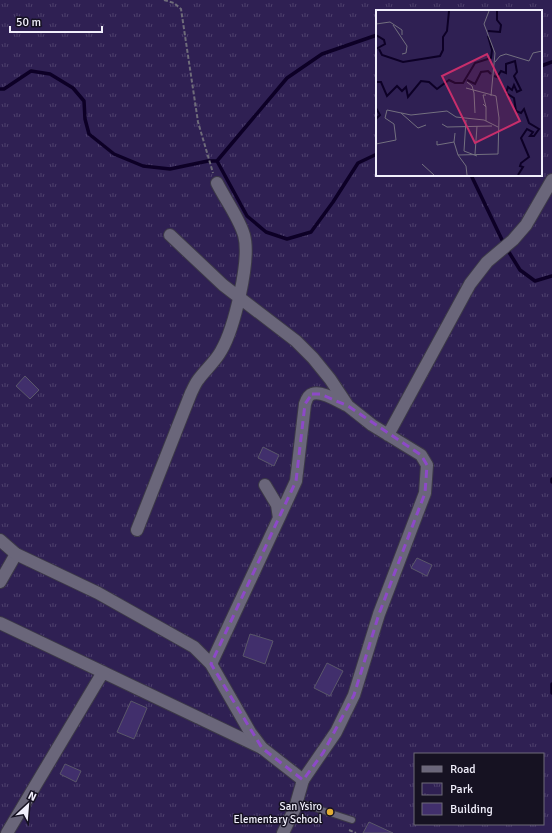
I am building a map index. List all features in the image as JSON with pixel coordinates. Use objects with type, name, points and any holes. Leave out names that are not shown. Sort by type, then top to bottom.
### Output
[{"type":"street","points":[[388,435],[470,284],[487,262],[513,240],[526,225],[552,180]]},
{"type":"street","points":[[137,530],[191,394],[198,380],[206,372],[222,350],[231,329],[245,266],[244,235],[217,183]]},
{"type":"street","points":[[170,235],[223,285],[296,341],[313,358],[330,379],[348,406]]},
{"type":"street","points":[[211,664],[296,481],[305,404],[309,396],[312,394],[320,394],[348,406],[388,435],[421,455],[427,465],[425,493],[379,614],[354,695],[336,732],[304,780],[297,802],[284,833]]},
{"type":"street","points":[[265,485],[277,506],[279,518]]},
{"type":"street","points":[[0,540],[16,554],[98,593],[194,647],[211,664],[250,732],[262,748]]},
{"type":"street","points":[[0,582],[16,554]]},
{"type":"street","points":[[0,623],[262,748],[304,780]]},
{"type":"street","points":[[7,833],[103,672]]},
{"type":"lane","points":[[297,802],[352,820]]},
{"type":"path","points":[[164,0],[174,3],[181,9],[198,122],[208,161],[217,183]]},
{"type":"path","points":[[349,830],[356,833]]},
{"type":"highlighted area","points":[[312,394],[320,394],[348,406],[421,455],[427,465],[425,493],[379,614],[354,695],[323,753],[303,780],[262,748],[211,664],[291,495],[296,481],[305,404]]},
{"type":"green space","points":[[0,0],[552,0],[552,833],[0,833]]},
{"type":"building","points":[[25,376],[39,390],[30,399],[16,386]]},
{"type":"building","points":[[263,447],[279,455],[274,466],[258,458]]},
{"type":"building","points":[[417,558],[432,565],[427,576],[411,568]]},
{"type":"building","points":[[250,634],[273,641],[265,664],[243,656]]},
{"type":"building","points":[[327,663],[343,671],[330,696],[314,688]]},
{"type":"building","points":[[131,701],[147,708],[134,739],[117,732]]},
{"type":"building","points":[[65,764],[81,771],[76,782],[60,774]]},
{"type":"building","points":[[369,822],[393,833],[363,833]]},
{"type":"waterway","points":[[217,161],[287,78],[322,54],[376,35]]},
{"type":"waterway","points":[[542,66],[552,62]]},
{"type":"waterway","points":[[0,89],[4,89],[31,71],[50,74],[73,88],[84,101],[85,119],[89,134],[114,154],[143,166],[170,169],[208,161],[217,161]]},
{"type":"waterway","points":[[217,161],[247,216],[266,232],[287,239],[311,232],[333,202],[358,163],[376,154]]},
{"type":"waterway","points":[[471,176],[504,244]]},
{"type":"waterway","points":[[507,249],[520,270],[535,281],[552,276]]},
{"type":"waterway","points":[[552,684],[552,693]]},
{"type":"place","name":"San Ysiro Elementary School","points":[[330,812]]}]
